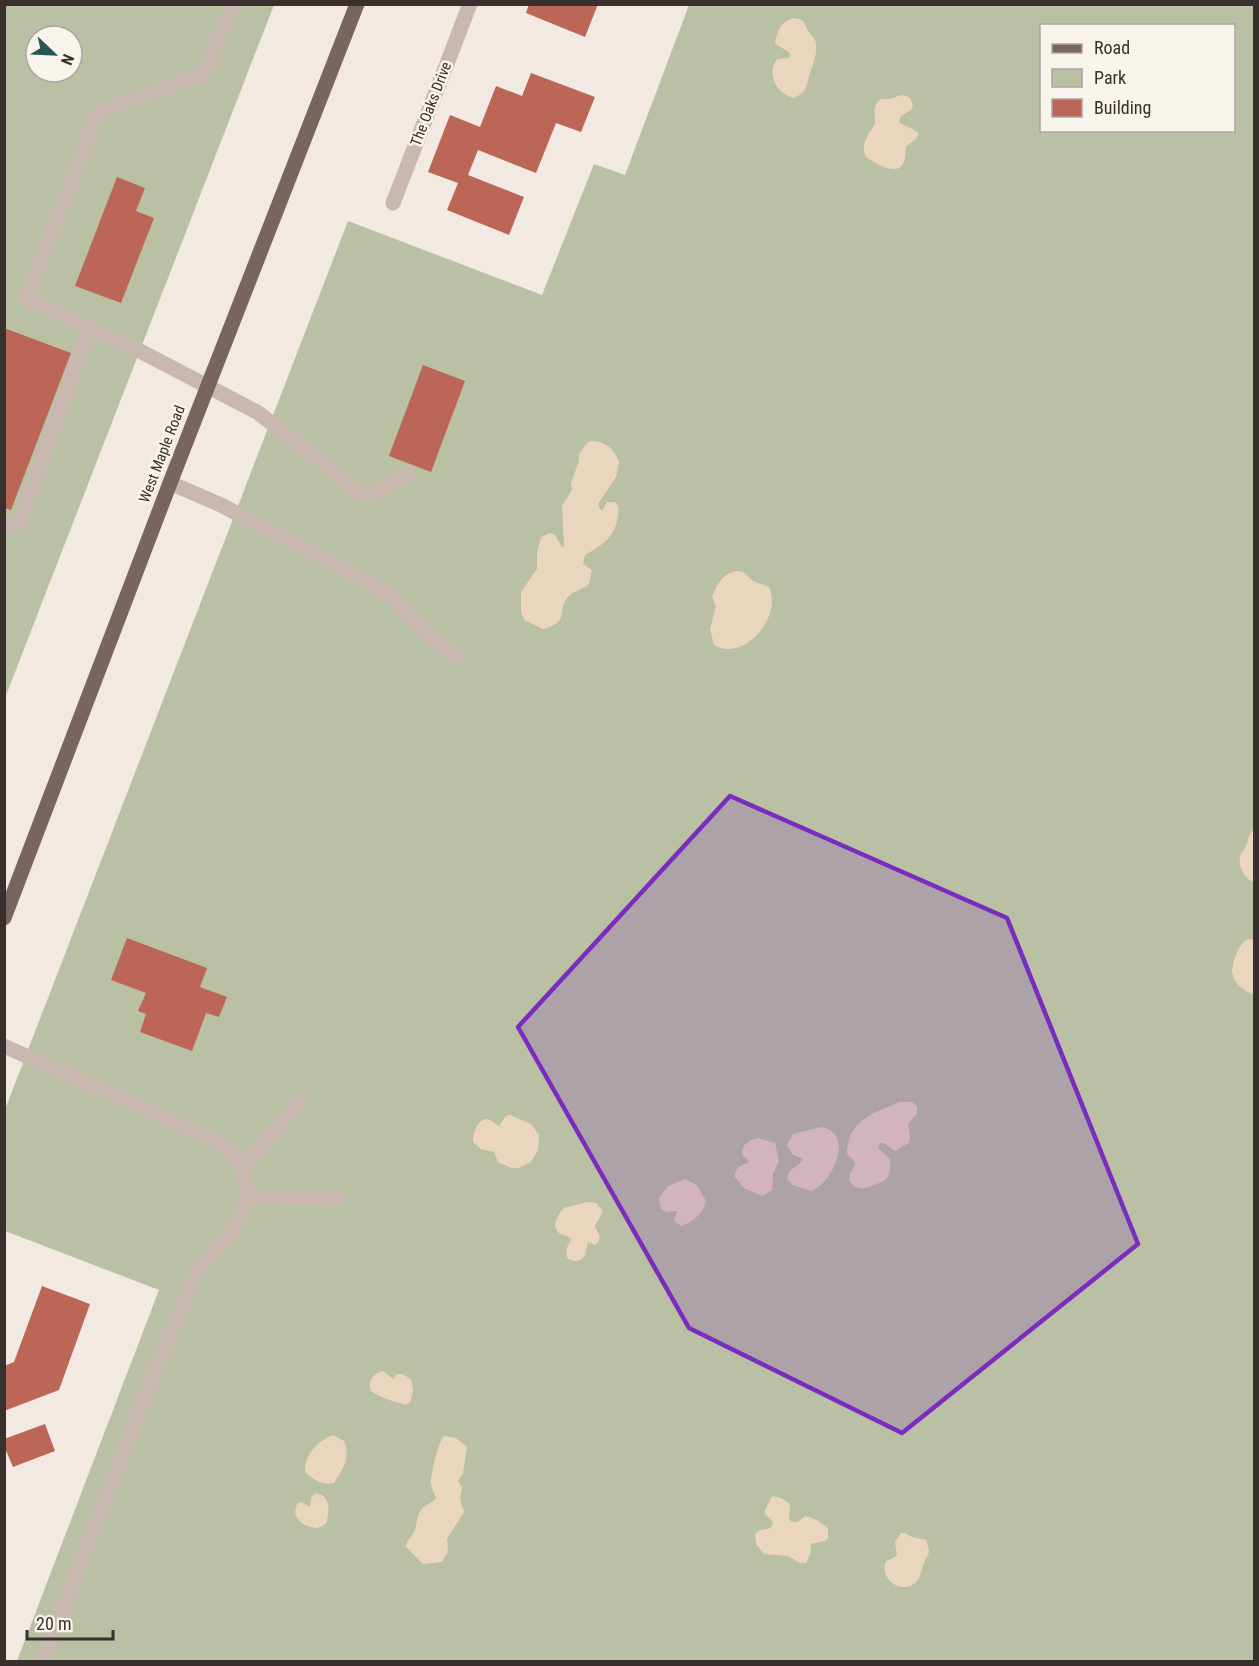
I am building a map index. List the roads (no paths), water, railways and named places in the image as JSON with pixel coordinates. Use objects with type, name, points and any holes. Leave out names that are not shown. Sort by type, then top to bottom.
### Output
[{"type":"main road","name":"West Maple Road","points":[[4,918],[170,483],[357,4]]},
{"type":"street","points":[[233,4],[203,74],[98,112],[26,299],[90,328],[257,412],[326,465],[354,490],[372,495],[409,473]]},
{"type":"street","name":"The Oaks Drive","points":[[393,203],[470,4]]},
{"type":"street","points":[[4,526],[19,523],[90,328]]},
{"type":"street","points":[[170,483],[221,505],[388,593],[437,643],[458,656]]},
{"type":"street","points":[[4,1046],[214,1140],[228,1149],[242,1168],[248,1196],[232,1233],[198,1269],[157,1366],[42,1662]]},
{"type":"street","points":[[242,1168],[300,1101]]},
{"type":"street","points":[[248,1196],[338,1198]]}]
